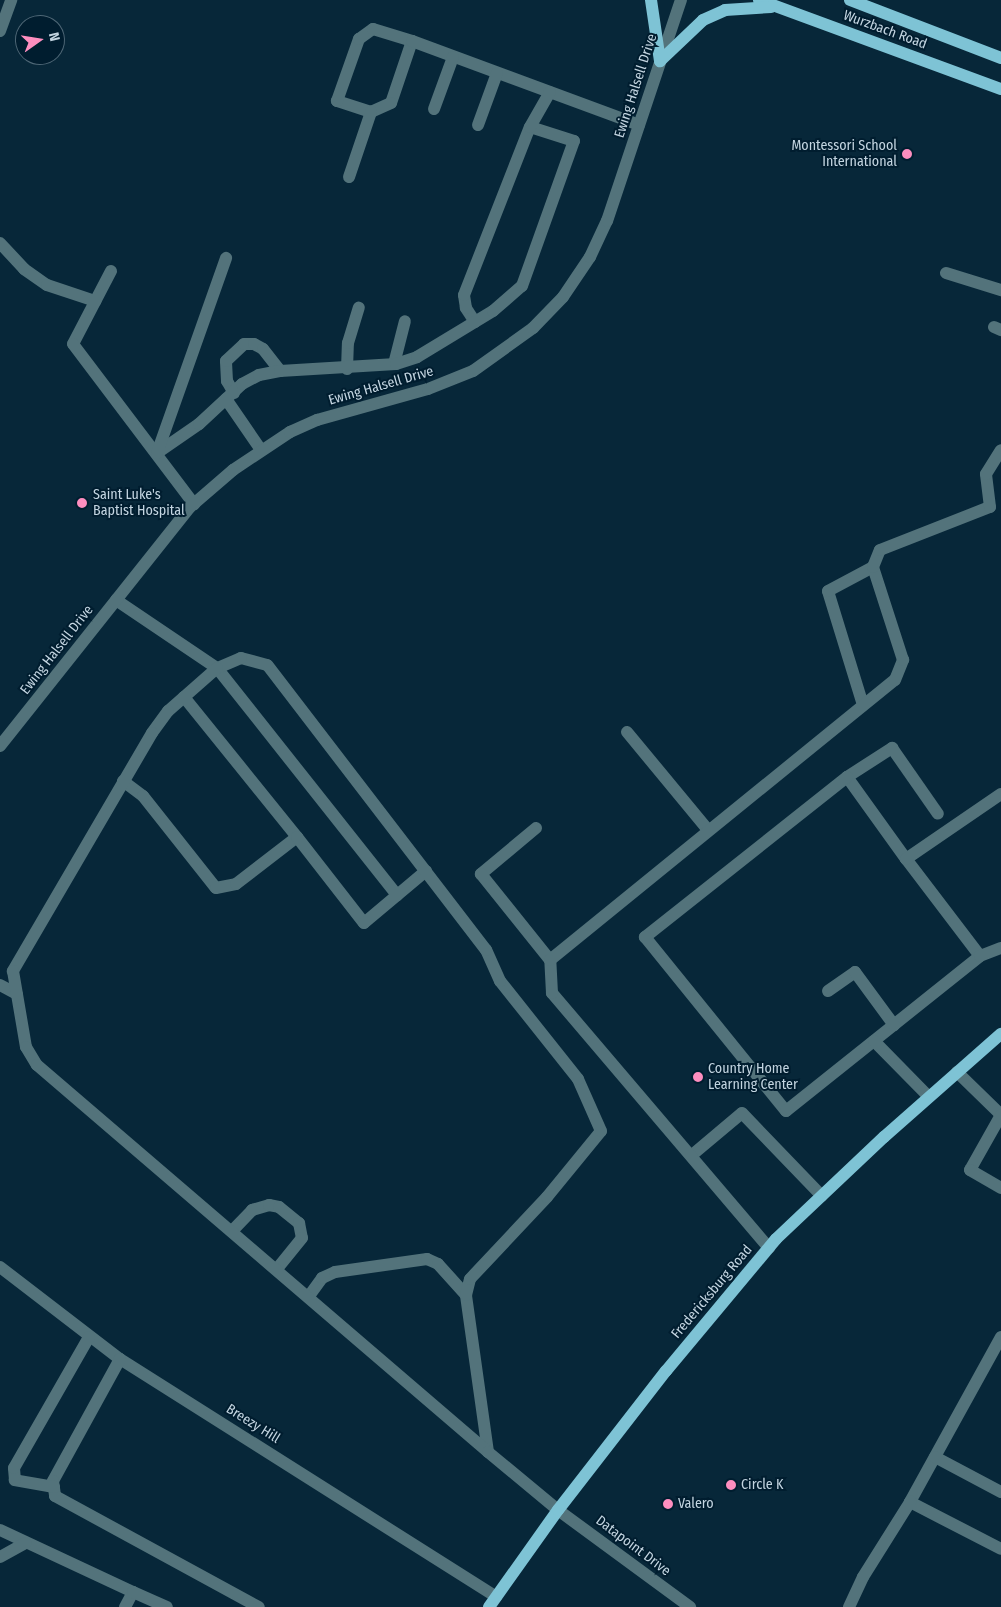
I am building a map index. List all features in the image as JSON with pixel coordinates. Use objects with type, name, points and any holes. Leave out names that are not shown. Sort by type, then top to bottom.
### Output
[{"type":"main road","points":[[650,0],[660,61]]},
{"type":"main road","name":"Wurzbach Road","points":[[759,0],[1001,89]]},
{"type":"main road","name":"Wurzbach Road","points":[[850,0],[1001,58]]},
{"type":"main road","points":[[660,61],[703,20],[711,16],[744,7],[779,7]]},
{"type":"main road","name":"Fredericksburg Road","points":[[492,1602],[558,1510],[666,1370],[769,1248],[929,1097],[1001,1034]]},
{"type":"street","points":[[0,31],[11,0]]},
{"type":"street","name":"Ewing Halsell Drive","points":[[0,746],[5,730],[116,600],[194,504],[262,450],[317,420],[454,379],[492,359],[533,328],[563,297],[590,258],[607,221],[681,0]]},
{"type":"street","points":[[412,41],[391,103],[371,112],[337,101],[359,39],[373,28],[412,41],[639,126]]},
{"type":"street","points":[[434,109],[453,57]]},
{"type":"street","points":[[478,125],[497,73]]},
{"type":"street","points":[[475,322],[466,308],[464,295],[530,127],[550,92]]},
{"type":"street","points":[[349,178],[371,112]]},
{"type":"street","points":[[158,453],[199,424],[230,396],[259,375],[280,371],[346,369],[394,364],[417,357],[475,322],[522,286],[574,140],[530,127]]},
{"type":"street","points":[[0,244],[24,269],[47,285],[95,301]]},
{"type":"street","points":[[158,453],[226,258]]},
{"type":"street","points":[[111,271],[73,344],[158,453],[194,504]]},
{"type":"street","points":[[946,273],[1001,290]]},
{"type":"street","points":[[346,369],[348,343],[359,308]]},
{"type":"street","points":[[394,364],[405,321]]},
{"type":"street","points":[[262,450],[230,396],[226,361],[244,344],[254,344],[264,349],[280,371]]},
{"type":"street","points":[[863,705],[828,591],[873,567],[880,550],[996,506],[986,474],[1001,450]]},
{"type":"street","points":[[550,960],[895,680],[903,660],[873,567]]},
{"type":"street","points":[[116,600],[217,668],[397,895]]},
{"type":"street","name":"Datapoint Drive","points":[[466,1295],[470,1278],[546,1197],[600,1131],[578,1079],[500,981],[486,950],[426,871],[267,665],[240,658],[217,668],[184,697],[158,726],[13,971],[26,1047],[37,1065],[278,1268],[488,1452],[558,1510],[690,1607]]},
{"type":"street","points":[[184,697],[364,923],[426,871]]},
{"type":"street","points":[[627,732],[708,830]]},
{"type":"street","points":[[938,814],[892,748],[847,777],[645,937],[786,1111],[980,956],[1001,948]]},
{"type":"street","points":[[847,777],[906,859],[980,956]]},
{"type":"street","points":[[124,781],[143,796],[216,888],[236,884],[297,837]]},
{"type":"street","points":[[906,859],[1001,794]]},
{"type":"street","points":[[536,828],[481,874],[550,960],[552,993],[692,1155],[769,1248]]},
{"type":"street","points":[[828,991],[855,972],[894,1024]]},
{"type":"street","points":[[0,985],[17,994]]},
{"type":"street","points":[[874,1041],[929,1097]]},
{"type":"street","points":[[957,1072],[1001,1115],[970,1170],[1001,1188]]},
{"type":"street","points":[[692,1155],[742,1113],[822,1196]]},
{"type":"street","points":[[233,1230],[252,1210],[261,1206],[279,1207],[302,1230],[302,1238],[278,1268]]},
{"type":"street","points":[[310,1296],[322,1278],[335,1272],[428,1259],[438,1264],[466,1295],[488,1452]]},
{"type":"street","name":"Breezy Hill","points":[[0,1267],[120,1360],[492,1602]]},
{"type":"street","points":[[54,1487],[15,1480],[14,1468],[89,1337]]},
{"type":"street","points":[[849,1607],[864,1577],[910,1502],[1001,1337]]},
{"type":"street","points":[[120,1360],[53,1481],[55,1496],[259,1607]]},
{"type":"street","points":[[935,1457],[1001,1492]]},
{"type":"street","points":[[910,1502],[1001,1549]]},
{"type":"street","points":[[0,1530],[167,1607]]},
{"type":"street","points":[[0,1557],[25,1543]]},
{"type":"street","points":[[125,1607],[133,1592]]},
{"type":"place","name":"Montessori School International","points":[[907,154]]},
{"type":"place","name":"Saint Luke's Baptist Hospital","points":[[82,503]]},
{"type":"place","name":"Country Home Learning Center","points":[[698,1077]]},
{"type":"place","name":"Circle K","points":[[731,1485]]},
{"type":"place","name":"Valero","points":[[668,1504]]}]
